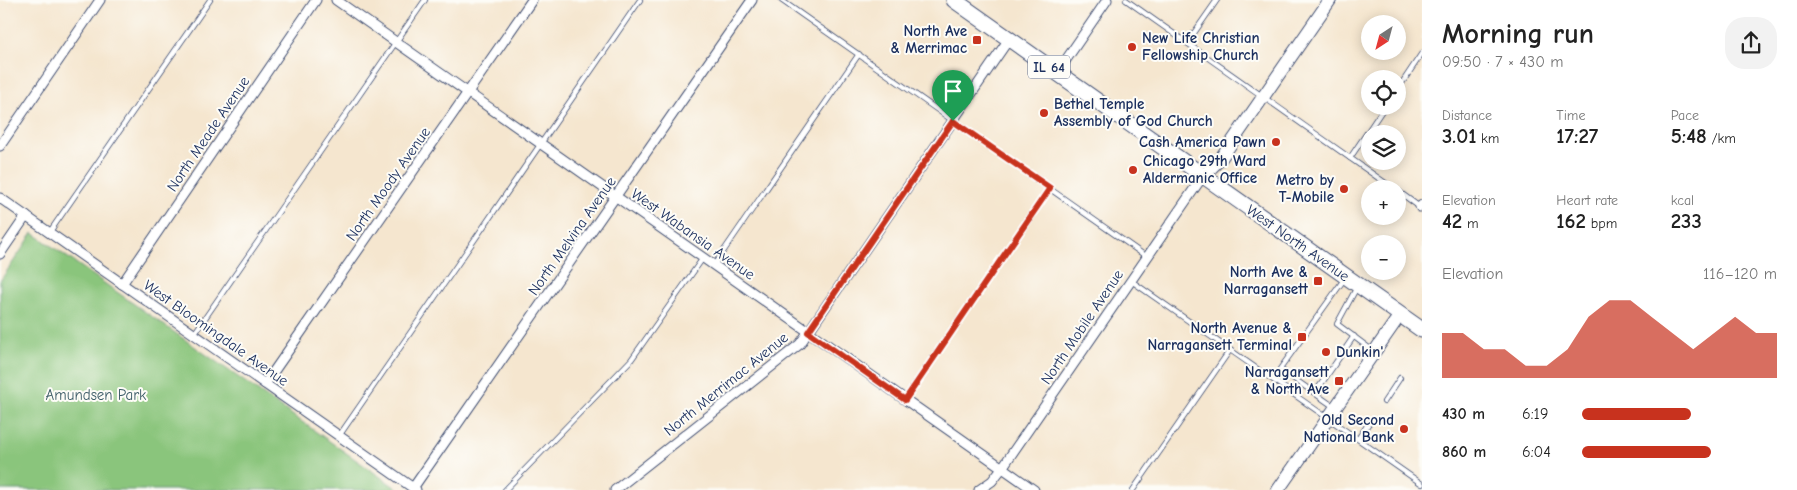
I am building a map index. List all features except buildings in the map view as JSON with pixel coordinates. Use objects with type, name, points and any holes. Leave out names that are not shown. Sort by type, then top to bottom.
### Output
[{"type":"main road","name":"West North Avenue","points":[[954,0],[1422,330]]},
{"type":"street","points":[[0,146],[100,0]]},
{"type":"street","name":"North Meade Avenue","points":[[122,284],[316,0]]},
{"type":"street","name":"West Wabansia Avenue","points":[[336,0],[1034,490]]},
{"type":"street","name":"North Moody Avenue","points":[[266,384],[532,0]]},
{"type":"street","name":"North Melvina Avenue","points":[[415,489],[752,0]]},
{"type":"street","points":[[1057,73],[1107,0]]},
{"type":"street","points":[[1203,176],[1221,158],[1330,0]]},
{"type":"street","name":"North Merrimac Avenue","points":[[615,490],[800,344],[1009,39]]},
{"type":"street","name":"North Mobile Avenue","points":[[979,490],[992,482],[1002,468],[1203,176]]},
{"type":"street","name":"West Bloomingdale Avenue","points":[[0,198],[415,489]]},
{"type":"street","points":[[0,254],[26,216]]},
{"type":"street","points":[[1278,490],[1400,315]]},
{"type":"lane","points":[[49,232],[210,0]]},
{"type":"lane","points":[[194,334],[425,0]]},
{"type":"lane","points":[[339,436],[640,0]]},
{"type":"lane","points":[[781,0],[1147,257]]},
{"type":"lane","points":[[1126,0],[1381,180]]},
{"type":"lane","points":[[1187,43],[1217,0]]},
{"type":"lane","points":[[1406,76],[1422,53]]},
{"type":"lane","points":[[714,265],[859,54]]},
{"type":"lane","points":[[1350,158],[1379,115]]},
{"type":"lane","points":[[905,400],[1050,188]]},
{"type":"lane","points":[[1406,197],[1421,207]]},
{"type":"lane","points":[[505,490],[631,360],[703,258]]},
{"type":"lane","points":[[1130,280],[1422,484]]},
{"type":"lane","points":[[1352,281],[1336,324],[1374,351]]},
{"type":"lane","points":[[1335,407],[1280,369],[1352,281]]},
{"type":"lane","points":[[1315,393],[1354,336]]},
{"type":"lane","points":[[1133,490],[1230,350]]},
{"type":"lane","points":[[1384,402],[1400,378]]},
{"type":"lane","points":[[1358,439],[1372,420]]},
{"type":"green space","name":"Amundsen Park","points":[[33,233],[399,490],[0,490],[0,281]]},
{"type":"place","name":"North Ave & Merrimac","points":[[977,40]]},
{"type":"place","name":"New Life Christian Fellowship Church","points":[[1132,47]]},
{"type":"place","name":"Bethel Temple Assembly of God Church","points":[[1044,113]]},
{"type":"place","name":"Cash America Pawn","points":[[1276,142]]},
{"type":"place","name":"Chicago 29th Ward Aldermanic Office","points":[[1133,170]]},
{"type":"place","name":"Metro by T-Mobile","points":[[1344,189]]},
{"type":"place","name":"North Ave & Narragansett","points":[[1318,281]]},
{"type":"place","name":"North Avenue & Narragansett Terminal","points":[[1302,337]]},
{"type":"place","name":"Dunkin'","points":[[1326,352]]},
{"type":"place","name":"Narragansett & North Ave","points":[[1339,381]]},
{"type":"place","name":"Old Second National Bank","points":[[1404,429]]},
{"type":"route","points":[[953,121],[1050,188],[905,400],[808,332],[953,121]]}]
